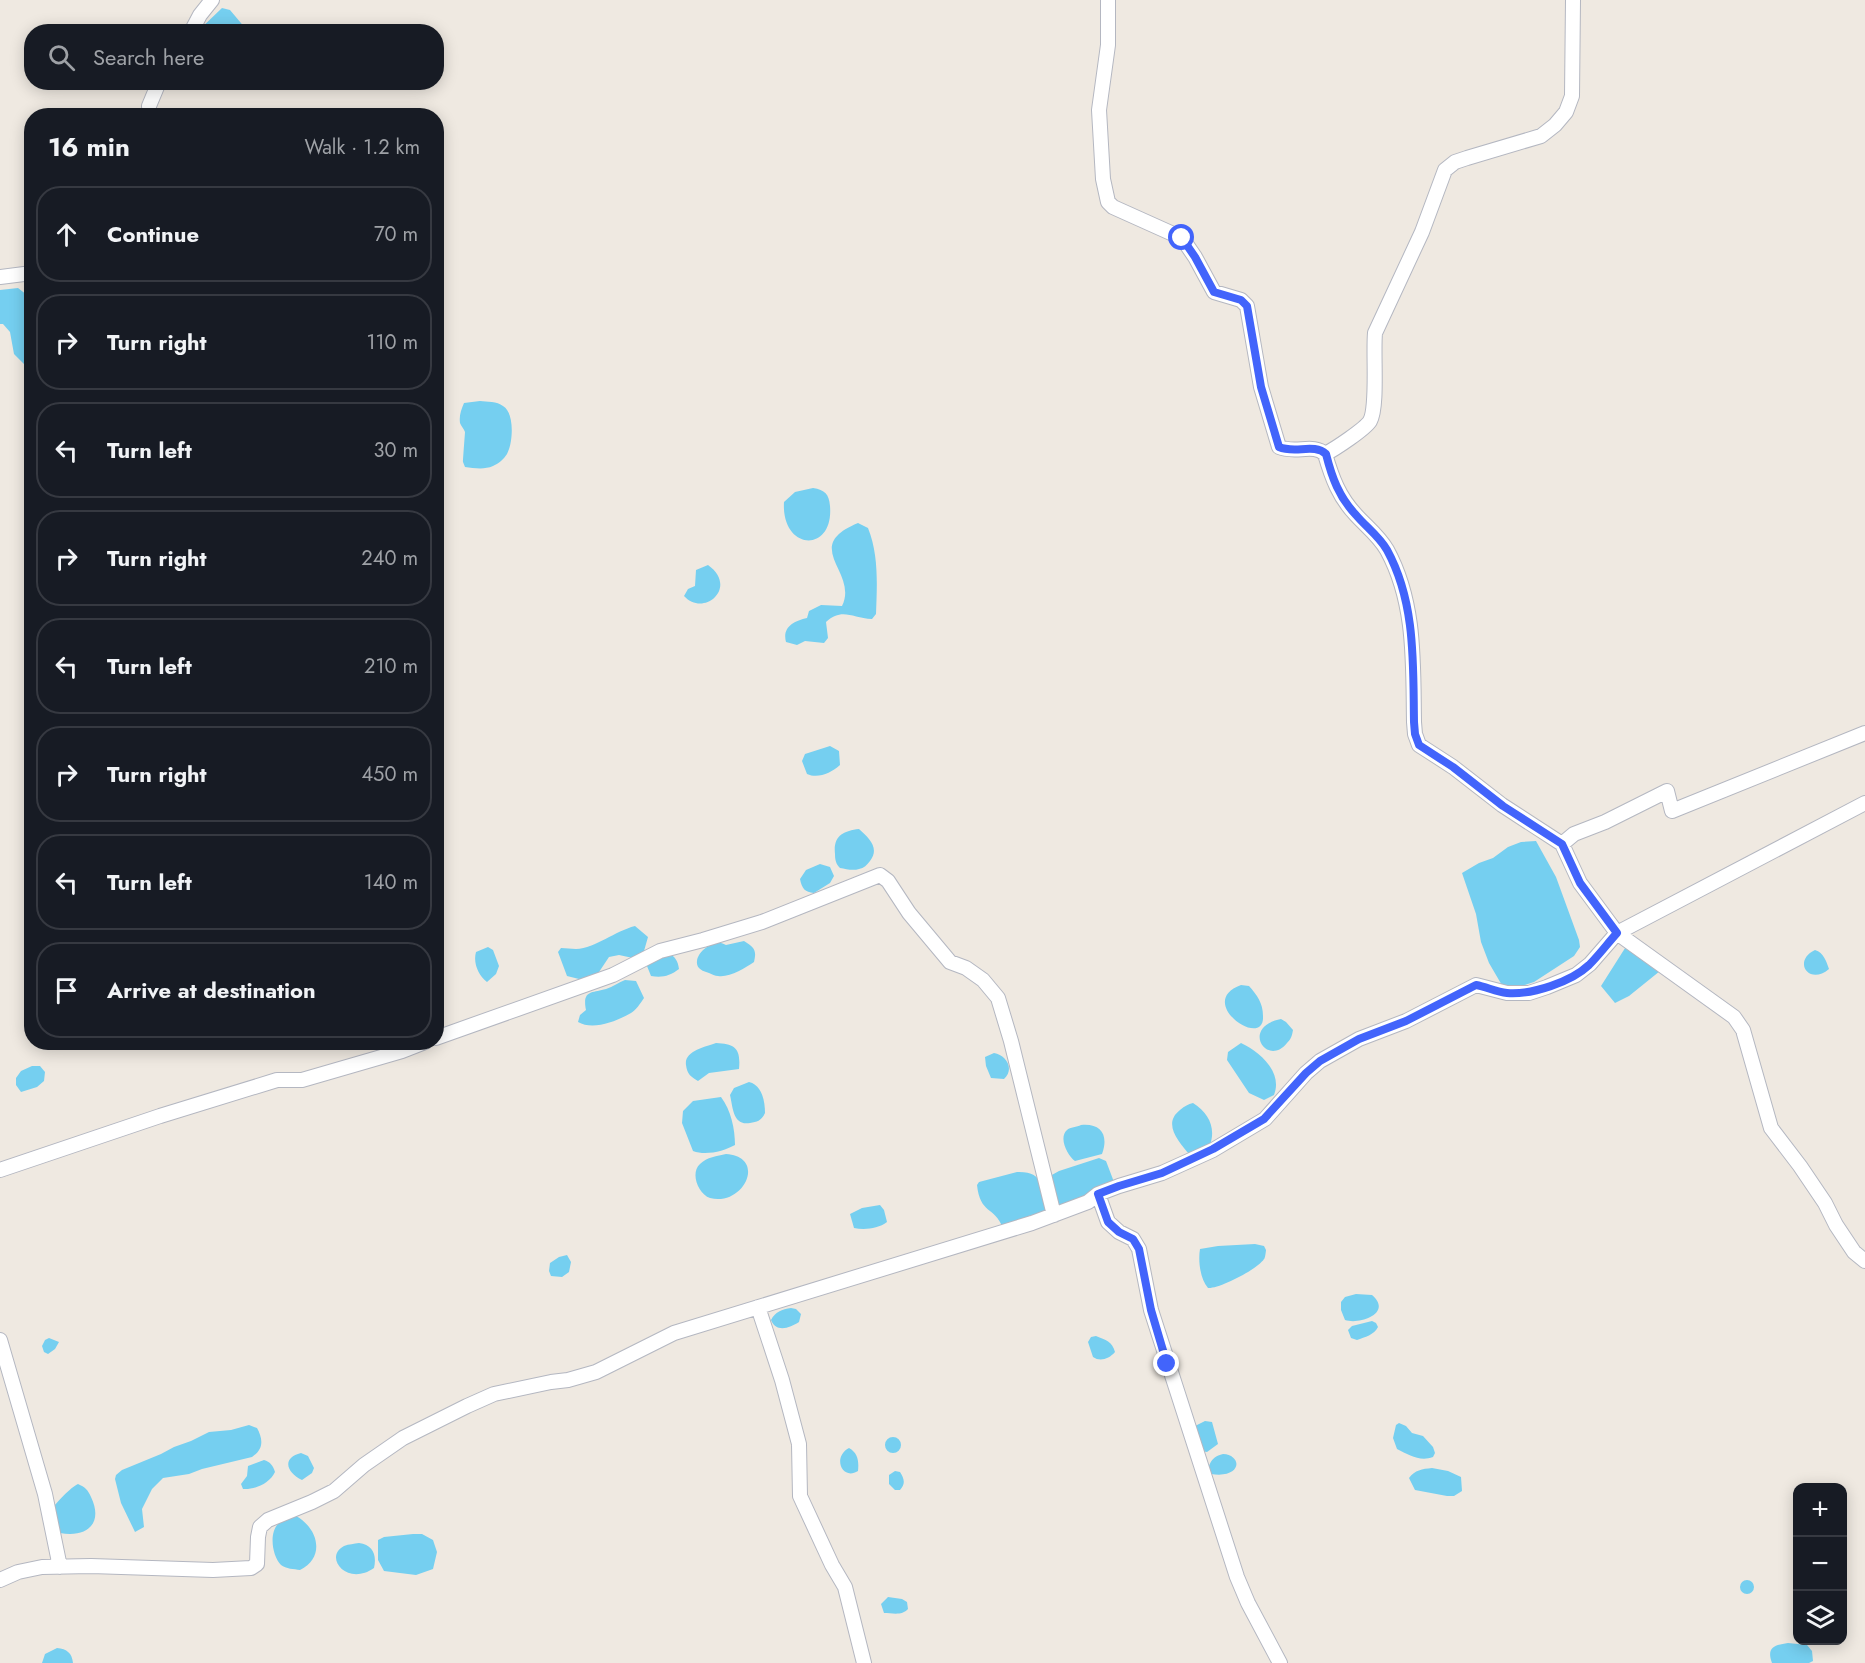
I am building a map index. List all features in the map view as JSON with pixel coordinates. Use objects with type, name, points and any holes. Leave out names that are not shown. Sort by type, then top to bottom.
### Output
[{"type":"street","points":[[195,24],[212,0]]},
{"type":"street","points":[[1108,0],[1108,45],[1099,110],[1103,178],[1108,202],[1113,207],[1182,238],[1214,292],[1241,300],[1247,306],[1261,387],[1279,447],[1286,450],[1303,451],[1316,448],[1326,454],[1334,483],[1343,500],[1386,549],[1400,581],[1413,638],[1414,722],[1419,745],[1453,767],[1503,806],[1562,844],[1580,883],[1617,933],[1734,1017],[1743,1030],[1771,1128],[1825,1203],[1836,1226],[1854,1252],[1865,1261]]},
{"type":"street","points":[[1326,454],[1343,444],[1370,421],[1374,402],[1375,333],[1422,232],[1445,170],[1455,162],[1541,136],[1566,112],[1572,96],[1573,0]]},
{"type":"street","points":[[149,108],[156,90]]},
{"type":"street","points":[[0,278],[24,274]]},
{"type":"street","points":[[1562,844],[1574,834],[1605,822],[1667,791],[1672,811],[1865,734]]},
{"type":"street","points":[[0,1580],[18,1572],[42,1567],[213,1570],[251,1568],[257,1564],[260,1527],[268,1521],[334,1491],[364,1465],[417,1430],[494,1394],[568,1380],[596,1372],[674,1333],[1054,1215],[1088,1202],[1098,1194],[1162,1173],[1213,1149],[1264,1119],[1320,1061],[1359,1039],[1406,1021],[1476,985],[1507,993],[1529,993],[1576,975],[1590,964],[1617,933],[1865,803]]},
{"type":"street","points":[[444,1035],[613,975],[660,951],[762,921],[880,875],[888,881],[909,913],[950,962],[966,968],[983,980],[998,998],[1011,1041],[1054,1215]]},
{"type":"street","points":[[0,1170],[160,1116],[277,1080],[302,1080],[401,1050]]},
{"type":"street","points":[[1098,1194],[1108,1222],[1119,1232],[1133,1239],[1139,1249],[1151,1310],[1238,1577],[1248,1603],[1280,1663]]},
{"type":"street","points":[[758,1307],[782,1380],[799,1444],[800,1496],[832,1565],[845,1587],[864,1663]]},
{"type":"street","points":[[0,1340],[45,1494],[60,1567]]},
{"type":"water","points":[[222,8],[230,10],[242,24],[205,24]]},
{"type":"water","points":[[18,288],[24,293],[24,364],[14,354],[10,332],[3,324],[0,324],[0,290]]},
{"type":"water","points":[[480,401],[498,403],[507,410],[512,428],[511,443],[506,456],[495,465],[483,468],[465,467],[463,462],[465,432],[460,423],[461,413],[464,403]]},
{"type":"water","points":[[813,488],[823,491],[829,498],[829,522],[824,533],[816,539],[807,540],[798,537],[790,530],[785,518],[784,502],[795,492]]},
{"type":"water","points":[[858,523],[868,528],[872,538],[876,571],[876,614],[872,619],[848,614],[837,615],[826,622],[828,638],[824,643],[805,641],[797,645],[786,642],[787,629],[794,623],[807,618],[809,611],[821,605],[842,606],[845,594],[844,582],[832,551],[833,541],[841,532]]},
{"type":"water","points":[[708,565],[717,574],[720,582],[719,590],[709,602],[701,604],[692,602],[684,596],[688,589],[695,586],[696,570]]},
{"type":"water","points":[[830,746],[839,751],[840,765],[824,774],[816,776],[807,774],[802,761],[805,754]]},
{"type":"water","points":[[859,829],[872,843],[873,856],[861,869],[840,868],[835,858],[837,839],[848,831]]},
{"type":"water","points":[[1536,841],[1556,877],[1580,947],[1574,956],[1534,982],[1518,987],[1503,987],[1489,963],[1481,942],[1476,914],[1462,873],[1493,858],[1508,847],[1521,842]]},
{"type":"water","points":[[820,864],[830,867],[834,876],[830,883],[814,893],[808,892],[803,888],[800,879],[806,870]]},
{"type":"water","points":[[635,926],[648,937],[644,951],[633,958],[619,955],[609,957],[595,978],[583,980],[567,976],[558,952],[561,948],[583,948]]},
{"type":"water","points":[[744,941],[754,949],[755,958],[754,962],[742,970],[717,976],[699,968],[698,957],[708,946]]},
{"type":"water","points":[[1627,945],[1660,971],[1629,996],[1615,1003],[1601,986]]},
{"type":"water","points":[[488,947],[493,950],[499,966],[496,974],[487,982],[477,968],[475,956],[476,952]]},
{"type":"water","points":[[1815,950],[1823,955],[1829,969],[1822,974],[1815,975],[1806,970],[1804,965],[1808,955]]},
{"type":"water","points":[[668,953],[676,959],[679,969],[666,976],[651,976],[647,966],[650,959]]},
{"type":"water","points":[[625,980],[636,981],[644,998],[635,1010],[605,1024],[591,1026],[578,1022],[580,1015],[586,1010],[585,999],[589,994]]},
{"type":"water","points":[[1241,985],[1249,986],[1261,1003],[1263,1016],[1261,1025],[1254,1028],[1235,1020],[1228,1012],[1225,1002],[1229,993]]},
{"type":"water","points":[[1281,1019],[1293,1030],[1290,1039],[1279,1049],[1272,1051],[1266,1049],[1261,1043],[1262,1030],[1269,1023]]},
{"type":"water","points":[[716,1043],[732,1046],[738,1052],[739,1069],[709,1073],[698,1081],[691,1077],[687,1068],[688,1056],[696,1050]]},
{"type":"water","points":[[1241,1043],[1262,1057],[1273,1071],[1276,1087],[1274,1095],[1264,1100],[1249,1093],[1227,1060],[1228,1052]]},
{"type":"water","points":[[994,1053],[1002,1056],[1008,1063],[1009,1071],[1004,1079],[991,1078],[986,1066],[985,1057]]},
{"type":"water","points":[[32,1066],[40,1066],[45,1072],[44,1081],[37,1087],[21,1092],[16,1085],[16,1078],[21,1071]]},
{"type":"water","points":[[749,1082],[760,1090],[765,1113],[757,1121],[744,1123],[740,1122],[735,1115],[730,1095],[734,1088]]},
{"type":"water","points":[[721,1097],[732,1120],[735,1145],[715,1152],[693,1151],[682,1123],[683,1111],[693,1101]]},
{"type":"water","points":[[1193,1103],[1210,1121],[1212,1139],[1210,1145],[1190,1155],[1174,1133],[1172,1121],[1180,1110]]},
{"type":"water","points":[[1081,1125],[1098,1128],[1104,1136],[1104,1147],[1102,1154],[1075,1161],[1067,1151],[1063,1138],[1068,1129]]},
{"type":"water","points":[[726,1154],[739,1157],[746,1163],[748,1172],[746,1181],[741,1189],[732,1195],[722,1199],[710,1198],[699,1188],[696,1178],[697,1168],[712,1157]]},
{"type":"water","points":[[1099,1158],[1106,1161],[1114,1182],[1059,1208],[1050,1176]]},
{"type":"water","points":[[1017,1172],[1026,1172],[1038,1178],[1048,1212],[1003,1228],[996,1216],[984,1206],[977,1185],[979,1182]]},
{"type":"water","points":[[880,1205],[887,1222],[871,1228],[854,1228],[850,1214],[862,1208]]},
{"type":"water","points":[[1255,1244],[1264,1246],[1266,1250],[1264,1259],[1260,1263],[1229,1282],[1208,1288],[1200,1269],[1200,1249]]},
{"type":"water","points":[[567,1255],[571,1262],[569,1272],[562,1277],[551,1276],[550,1263]]},
{"type":"water","points":[[1356,1294],[1372,1295],[1379,1307],[1377,1312],[1358,1321],[1345,1320],[1341,1302],[1345,1297]]},
{"type":"water","points":[[791,1308],[801,1314],[799,1322],[783,1328],[776,1327],[771,1320],[782,1310]]},
{"type":"water","points":[[1372,1321],[1378,1327],[1374,1332],[1357,1340],[1351,1338],[1348,1330],[1352,1326]]},
{"type":"water","points":[[1096,1336],[1110,1343],[1115,1352],[1104,1359],[1093,1357],[1088,1342],[1091,1337]]},
{"type":"water","points":[[49,1338],[59,1342],[48,1354],[44,1352],[42,1346]]},
{"type":"water","points":[[1205,1421],[1212,1422],[1218,1444],[1207,1452],[1201,1451],[1193,1427]]},
{"type":"water","points":[[1399,1423],[1406,1426],[1412,1433],[1423,1436],[1433,1447],[1435,1453],[1433,1457],[1419,1458],[1397,1449],[1393,1438],[1396,1425]]},
{"type":"water","points":[[249,1425],[257,1428],[260,1436],[261,1444],[256,1454],[189,1474],[163,1478],[152,1489],[142,1509],[144,1527],[135,1532],[121,1503],[116,1475],[122,1470],[209,1432],[231,1430]]},
{"type":"water","points":[[890,1437],[896,1437],[901,1445],[899,1451],[890,1453],[885,1448],[885,1442]]},
{"type":"water","points":[[849,1448],[854,1452],[858,1461],[858,1471],[852,1473],[847,1473],[841,1467],[840,1462],[844,1452]]},
{"type":"water","points":[[301,1453],[308,1456],[314,1468],[312,1473],[302,1480],[293,1474],[288,1466],[291,1458]]},
{"type":"water","points":[[1223,1454],[1234,1458],[1236,1466],[1234,1470],[1221,1475],[1211,1474],[1209,1466],[1211,1461]]},
{"type":"water","points":[[264,1460],[273,1467],[275,1472],[273,1476],[262,1485],[243,1489],[241,1484],[247,1476],[248,1466]]},
{"type":"water","points":[[1432,1468],[1448,1471],[1461,1477],[1462,1491],[1454,1496],[1447,1496],[1415,1490],[1409,1478],[1419,1470]]},
{"type":"water","points":[[895,1471],[900,1472],[903,1479],[904,1483],[900,1490],[895,1490],[889,1484],[889,1475]]},
{"type":"water","points":[[78,1484],[89,1492],[94,1507],[94,1522],[85,1531],[60,1533],[53,1524],[51,1510]]},
{"type":"water","points":[[296,1516],[310,1528],[316,1543],[313,1558],[300,1570],[281,1565],[275,1556],[273,1544],[273,1533],[278,1524]]},
{"type":"water","points":[[422,1534],[433,1540],[437,1552],[433,1569],[416,1575],[384,1571],[378,1560],[378,1540],[384,1537]]},
{"type":"water","points":[[359,1543],[368,1546],[373,1551],[374,1568],[364,1573],[347,1572],[337,1563],[338,1551],[344,1546]]},
{"type":"water","points":[[1744,1580],[1750,1580],[1754,1587],[1750,1594],[1744,1594],[1740,1590],[1740,1584]]},
{"type":"water","points":[[888,1597],[907,1602],[908,1609],[900,1613],[884,1613],[881,1604]]},
{"type":"water","points":[[1788,1643],[1807,1645],[1812,1651],[1813,1661],[1809,1663],[1772,1663],[1771,1650]]},
{"type":"water","points":[[57,1648],[68,1652],[73,1663],[42,1663],[45,1654]]},
{"type":"route","points":[[1167,1364],[1151,1310],[1139,1249],[1133,1239],[1119,1232],[1108,1222],[1098,1194],[1183,1164],[1264,1119],[1320,1061],[1359,1039],[1406,1021],[1476,985],[1507,993],[1529,993],[1547,987],[1576,975],[1590,964],[1617,933],[1580,883],[1562,844],[1503,806],[1453,767],[1419,745],[1414,722],[1413,638],[1400,581],[1386,549],[1343,500],[1334,483],[1326,454],[1316,448],[1303,451],[1286,450],[1279,447],[1261,387],[1247,306],[1241,300],[1214,292],[1182,238]]}]
